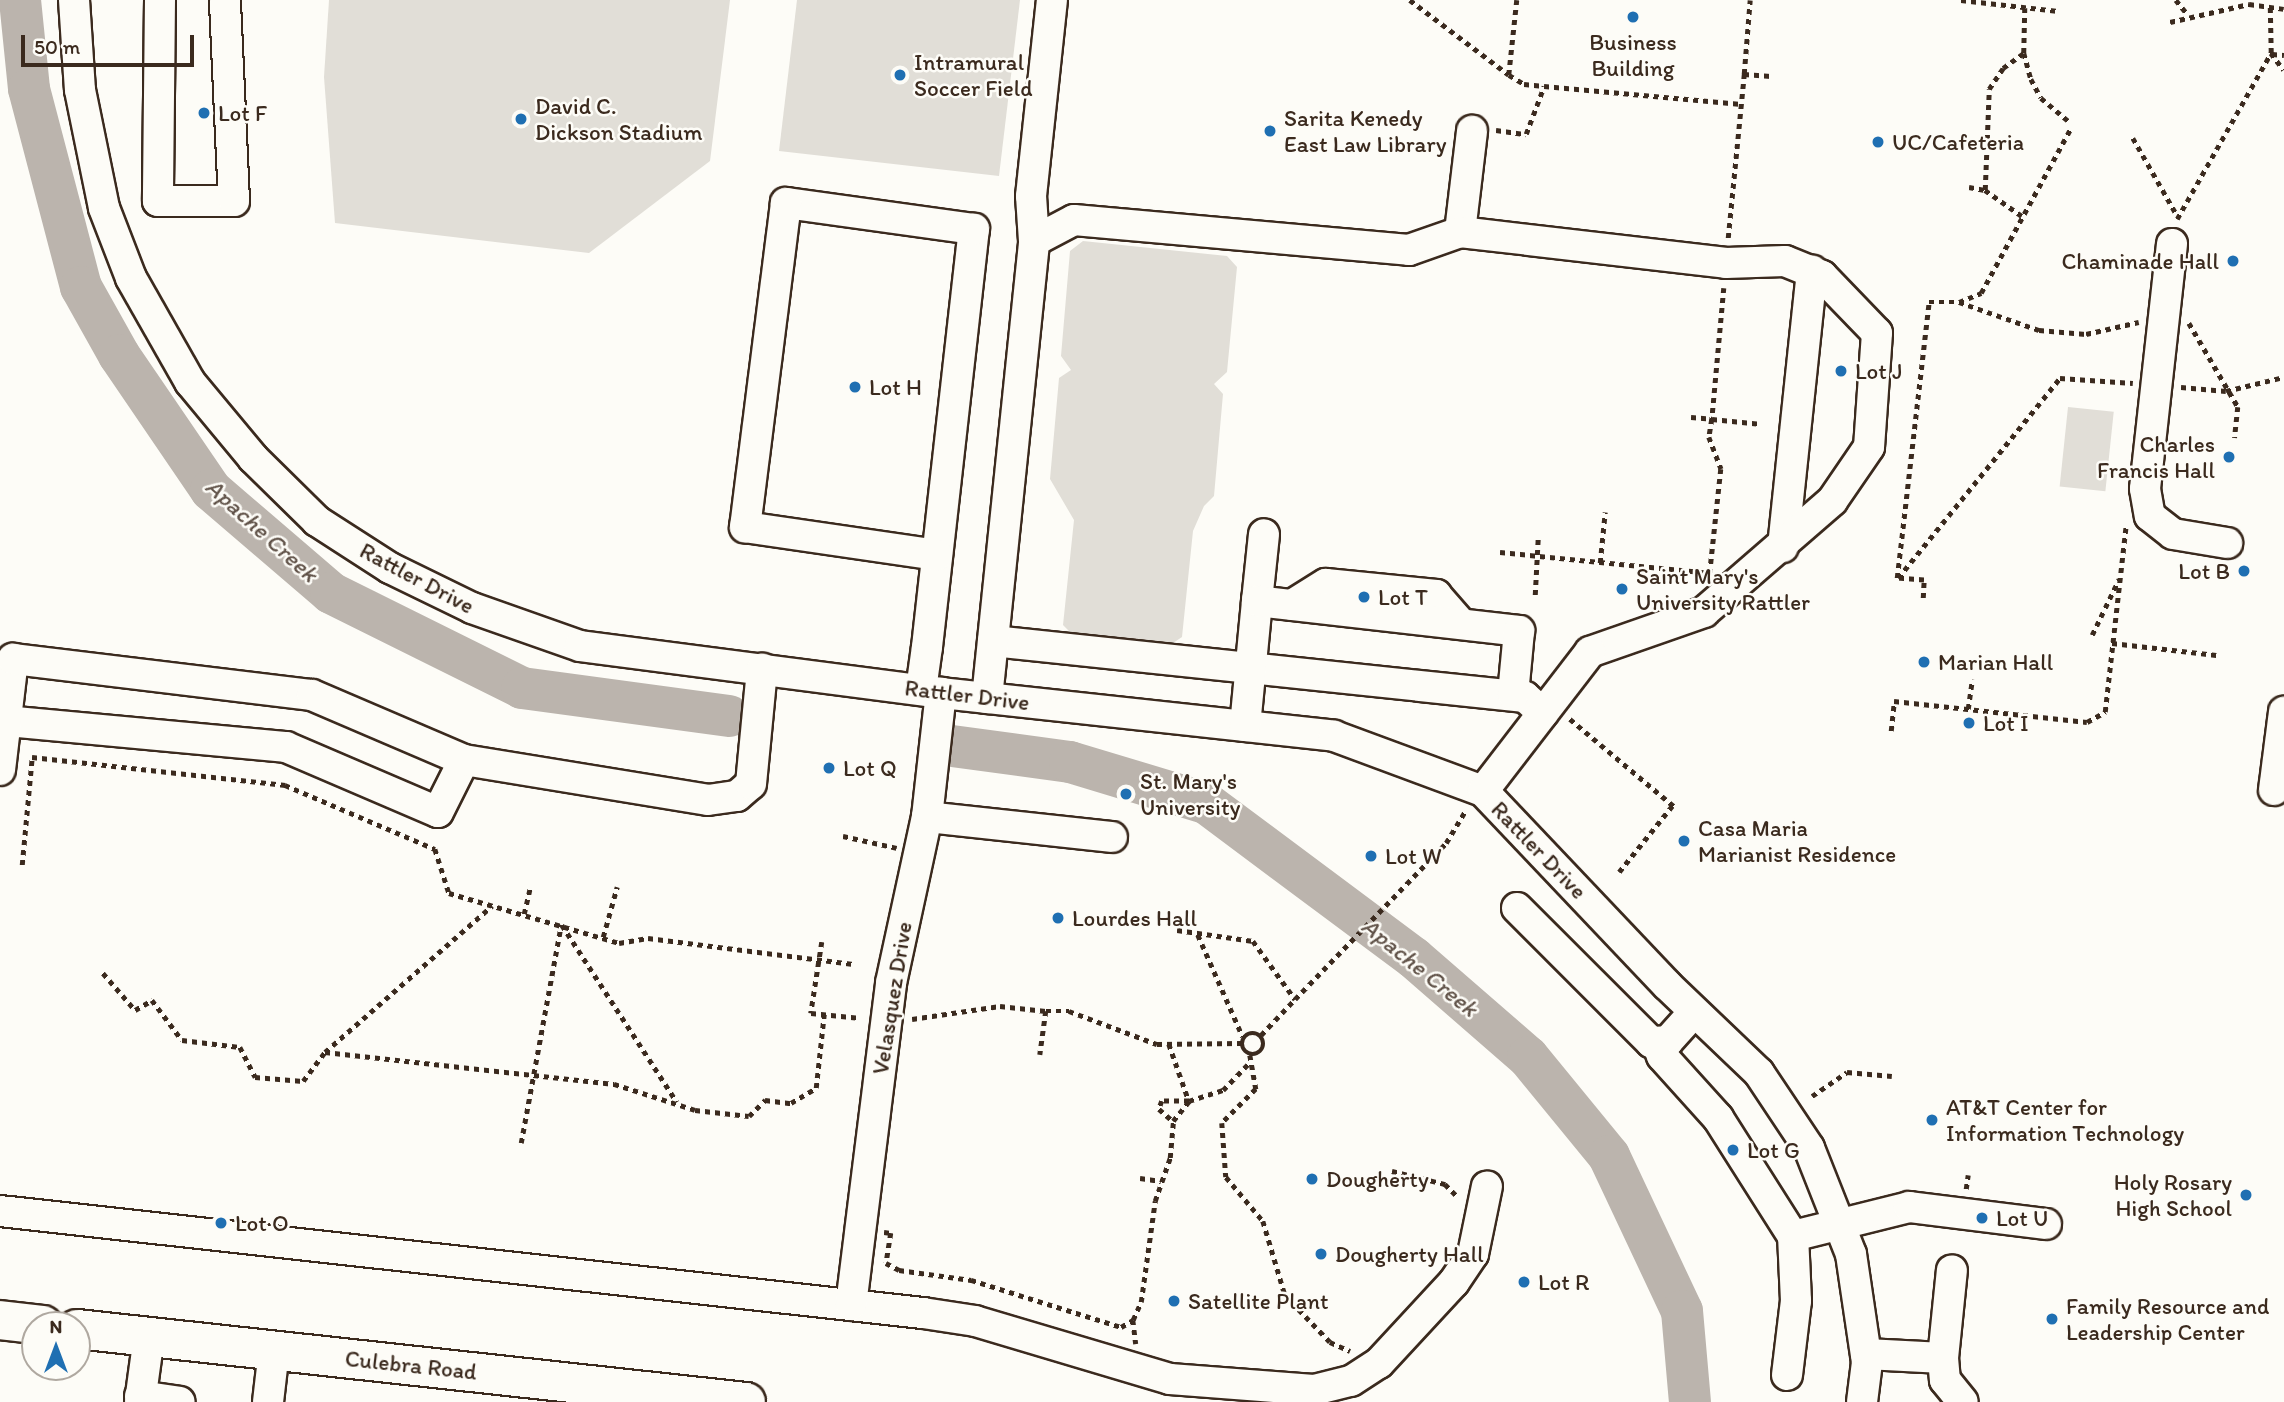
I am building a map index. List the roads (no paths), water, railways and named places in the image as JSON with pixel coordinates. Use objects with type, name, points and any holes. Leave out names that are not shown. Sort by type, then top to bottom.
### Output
[{"type":"main road","points":[[0,1320],[21,1322]]},
{"type":"main road","name":"Culebra Road","points":[[91,1330],[274,1350],[545,1390],[746,1402]]},
{"type":"street","name":"Rattler Drive","points":[[75,0],[80,90],[104,208],[131,278],[190,382],[253,458],[317,521],[390,568],[471,608],[580,646],[987,698],[1334,736],[1476,789],[1694,1012],[1759,1073],[1809,1148],[1851,1254],[1866,1354],[1862,1402]]},
{"type":"street","points":[[160,0],[158,201],[234,201],[225,0]]},
{"type":"street","points":[[987,698],[1034,241],[1031,196],[1052,0]]},
{"type":"street","points":[[1461,232],[1472,131]]},
{"type":"street","name":"Velasquez Drive","points":[[851,1305],[891,983],[927,817],[937,555],[974,229],[786,203],[745,527],[937,555]]},
{"type":"street","points":[[1034,241],[1074,220],[1409,250],[1461,232],[1726,263],[1785,261],[1812,271],[1877,333],[1869,447],[1832,501],[1783,547],[1703,611],[1590,652],[1556,716],[1476,789]]},
{"type":"street","points":[[2172,244],[2145,489],[2150,516],[2173,534],[2227,543]]},
{"type":"street","points":[[1783,547],[1812,271]]},
{"type":"street","points":[[1245,726],[1264,534]]},
{"type":"street","points":[[1257,601],[1520,631],[1513,695]]},
{"type":"street","points":[[993,641],[1513,695],[1525,697],[1556,716]]},
{"type":"street","points":[[0,770],[13,659],[312,695],[464,760],[708,800],[737,796],[751,784],[757,758],[762,669]]},
{"type":"street","points":[[2274,790],[2284,712]]},
{"type":"street","points":[[6,720],[286,747],[439,812],[464,760]]},
{"type":"street","points":[[927,817],[1112,837]]},
{"type":"street","points":[[1517,908],[1657,1044],[1662,1056],[1718,1118],[1794,1236],[1796,1301],[1787,1375]]},
{"type":"street","points":[[1657,1044],[1668,1041],[1694,1012]]},
{"type":"street","points":[[0,1211],[975,1321],[1170,1379],[1314,1390],[1351,1381],[1379,1363],[1454,1282],[1473,1254],[1487,1186]]},
{"type":"street","points":[[1794,1236],[1909,1207],[2046,1224]]},
{"type":"street","points":[[1952,1270],[1944,1358],[1945,1380],[1963,1402]]},
{"type":"street","points":[[149,1336],[140,1399],[180,1402]]},
{"type":"street","points":[[268,1402],[274,1350]]},
{"type":"street","points":[[1866,1354],[1944,1358]]},
{"type":"waterway","name":"Apache Creek","points":[[20,0],[29,89],[81,287],[119,355],[211,490],[331,593],[522,688],[729,716]]},
{"type":"waterway","name":"Apache Creek","points":[[952,746],[1070,762],[1206,803],[1414,958],[1528,1057],[1609,1156],[1682,1311],[1690,1402]]},
{"type":"place","name":"Business Building","points":[[1633,17]]},
{"type":"place","name":"Intramural Soccer Field","points":[[900,75]]},
{"type":"place","name":"Lot F","points":[[204,113]]},
{"type":"place","name":"David C. Dickson Stadium","points":[[521,119]]},
{"type":"place","name":"Sarita Kenedy East Law Library","points":[[1270,131]]},
{"type":"place","name":"UC/Cafeteria","points":[[1878,142]]},
{"type":"place","name":"Chaminade Hall","points":[[2233,261]]},
{"type":"place","name":"Lot J","points":[[1841,371]]},
{"type":"place","name":"Lot H","points":[[855,387]]},
{"type":"place","name":"Charles Francis Hall","points":[[2229,457]]},
{"type":"place","name":"Lot B","points":[[2244,571]]},
{"type":"place","name":"Saint Mary's University Rattler","points":[[1622,589]]},
{"type":"place","name":"Lot T","points":[[1364,597]]},
{"type":"place","name":"Marian Hall","points":[[1924,662]]},
{"type":"place","name":"Lot I","points":[[1969,723]]},
{"type":"place","name":"Lot Q","points":[[829,768]]},
{"type":"place","name":"St. Mary's University","points":[[1126,794]]},
{"type":"place","name":"Casa Maria Marianist Residence","points":[[1684,841]]},
{"type":"place","name":"Lot W","points":[[1371,856]]},
{"type":"place","name":"Lourdes Hall","points":[[1058,918]]},
{"type":"place","name":"AT&T Center for Information Technology","points":[[1932,1120]]},
{"type":"place","name":"Lot G","points":[[1733,1150]]},
{"type":"place","name":"Dougherty","points":[[1312,1179]]},
{"type":"place","name":"Holy Rosary High School","points":[[2246,1195]]},
{"type":"place","name":"Lot U","points":[[1982,1218]]},
{"type":"place","name":"Lot O","points":[[221,1223]]},
{"type":"place","name":"Dougherty Hall","points":[[1321,1254]]},
{"type":"place","name":"Lot R","points":[[1524,1282]]},
{"type":"place","name":"Satellite Plant","points":[[1174,1301]]},
{"type":"place","name":"Family Resource and Leadership Center","points":[[2052,1319]]}]
